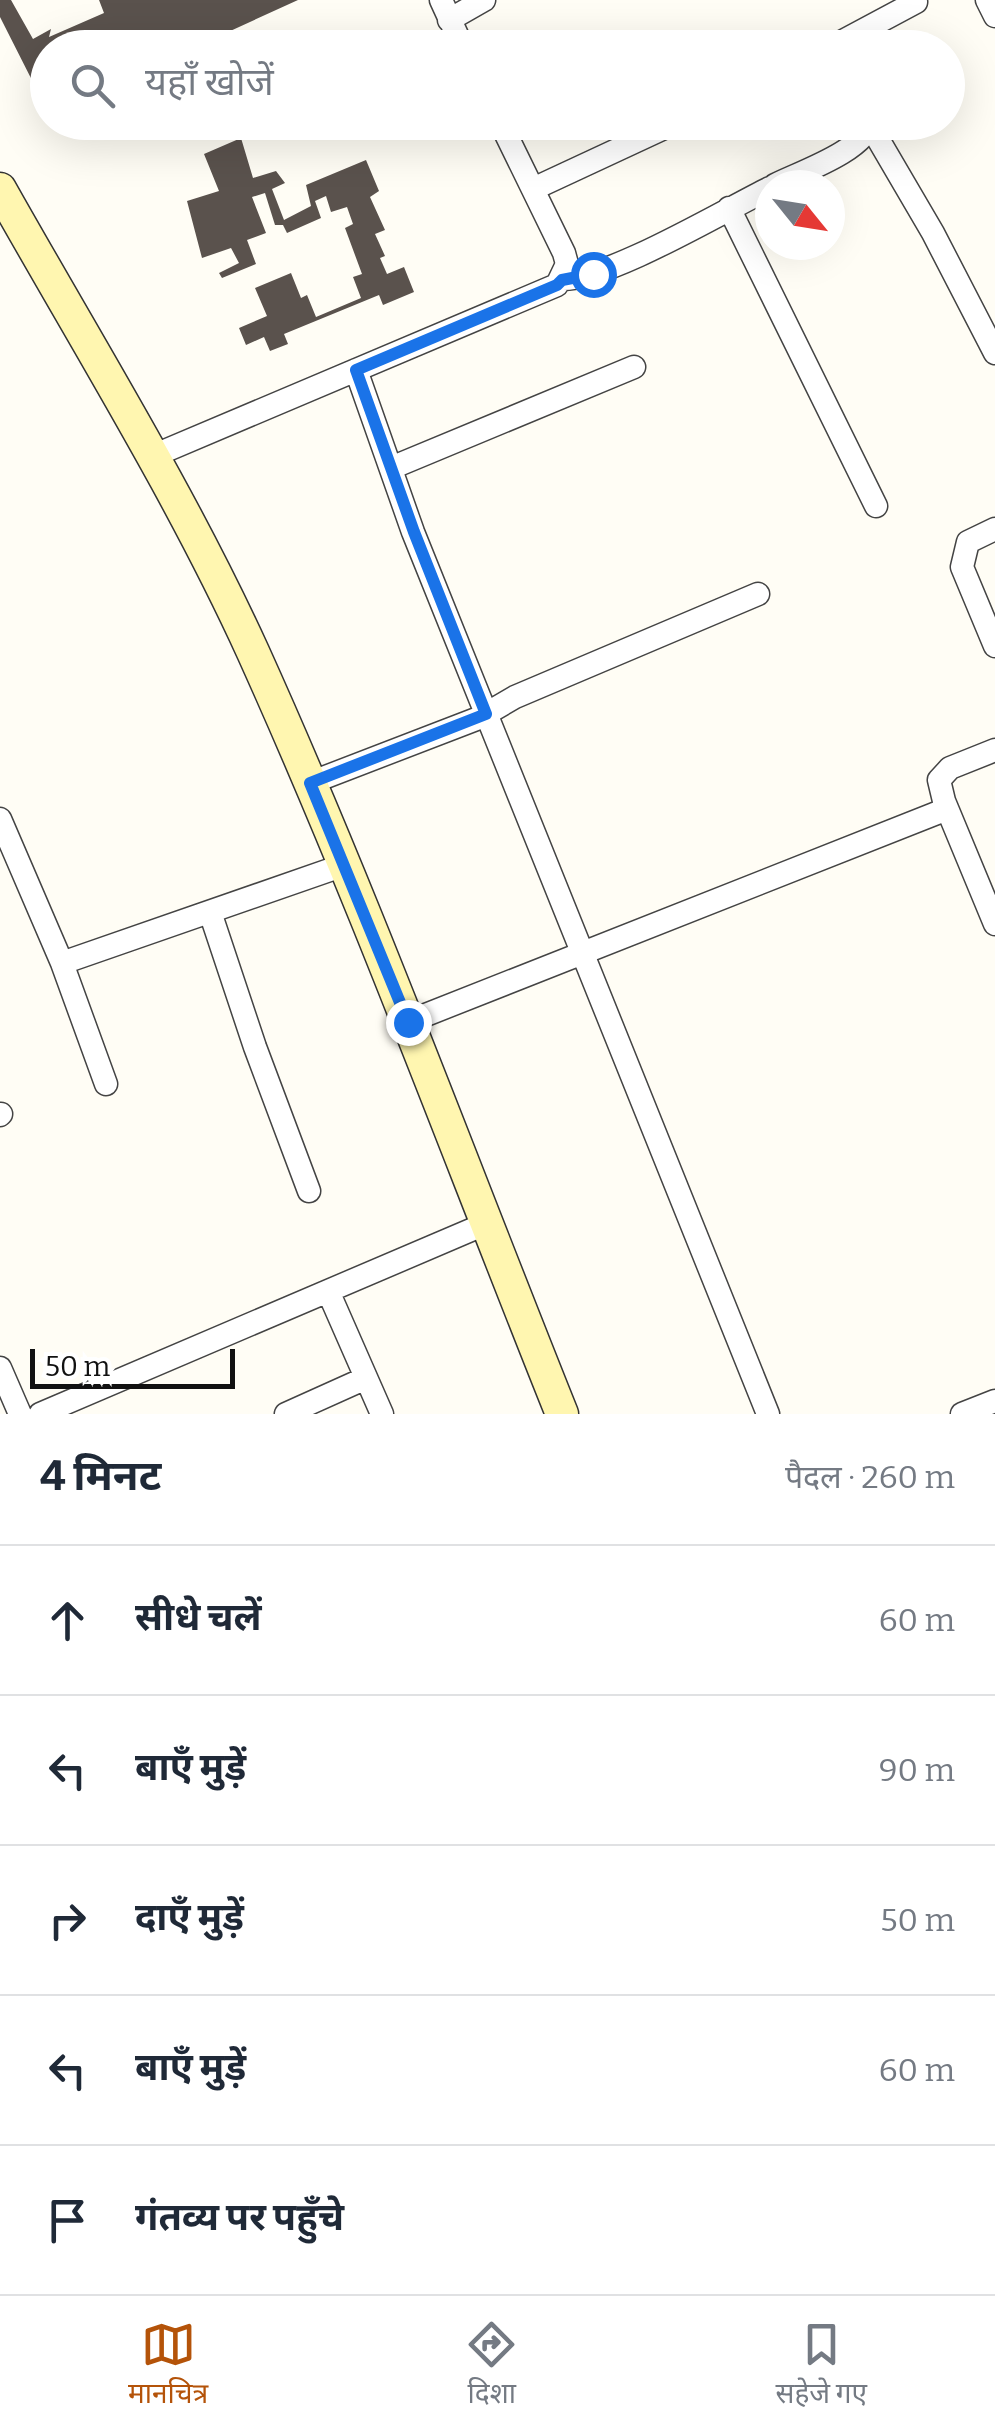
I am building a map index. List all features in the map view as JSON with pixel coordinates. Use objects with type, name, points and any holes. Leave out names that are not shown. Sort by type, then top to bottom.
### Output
[{"type":"main road","points":[[0,189],[152,456],[252,650],[408,1022],[562,1414]]},
{"type":"street","points":[[445,10],[484,0]]},
{"type":"street","points":[[987,0],[995,16]]},
{"type":"street","points":[[864,30],[916,2]]},
{"type":"street","points":[[152,456],[557,285],[567,264],[564,253],[509,140]]},
{"type":"street","points":[[533,190],[639,140]]},
{"type":"street","points":[[805,170],[860,140]]},
{"type":"street","points":[[880,140],[995,353]]},
{"type":"street","points":[[562,280],[593,274],[755,195]]},
{"type":"street","points":[[728,208],[876,506]]},
{"type":"street","points":[[391,468],[634,368]]},
{"type":"street","points":[[356,370],[486,714],[768,1414]]},
{"type":"street","points":[[995,530],[968,542],[962,567],[995,646]]},
{"type":"street","points":[[310,783],[486,714],[516,697],[758,594]]},
{"type":"street","points":[[995,750],[941,775],[940,786],[995,924]]},
{"type":"street","points":[[408,1022],[948,809]]},
{"type":"street","points":[[0,818],[62,963],[106,1084]]},
{"type":"street","points":[[62,963],[344,866]]},
{"type":"street","points":[[210,912],[309,1191]]},
{"type":"street","points":[[40,1414],[486,1224]]},
{"type":"street","points":[[328,1291],[382,1414]]},
{"type":"street","points":[[0,1368],[20,1414]]},
{"type":"street","points":[[286,1414],[366,1378]]},
{"type":"street","points":[[962,1414],[995,1401]]},
{"type":"building","points":[[0,0],[11,0],[30,34],[30,76],[0,17]]},
{"type":"building","points":[[99,0],[298,0],[232,30],[65,30],[104,13]]},
{"type":"building","points":[[242,140],[253,178],[276,171],[285,183],[272,189],[284,220],[311,206],[306,185],[366,160],[379,191],[370,197],[385,230],[375,234],[385,256],[380,258],[387,274],[404,267],[414,292],[383,305],[379,295],[284,334],[288,344],[270,351],[264,337],[246,345],[239,328],[267,316],[255,288],[291,273],[301,298],[307,295],[316,317],[361,298],[353,277],[362,274],[345,228],[353,224],[347,207],[331,212],[326,196],[315,201],[321,218],[287,233],[283,225],[275,225],[265,193],[252,197],[266,233],[247,240],[256,264],[222,278],[219,273],[239,263],[231,248],[202,258],[187,201],[219,191],[204,154]]},
{"type":"route","points":[[408,1022],[310,783],[486,714],[414,532],[356,370],[562,280],[593,274]]}]
